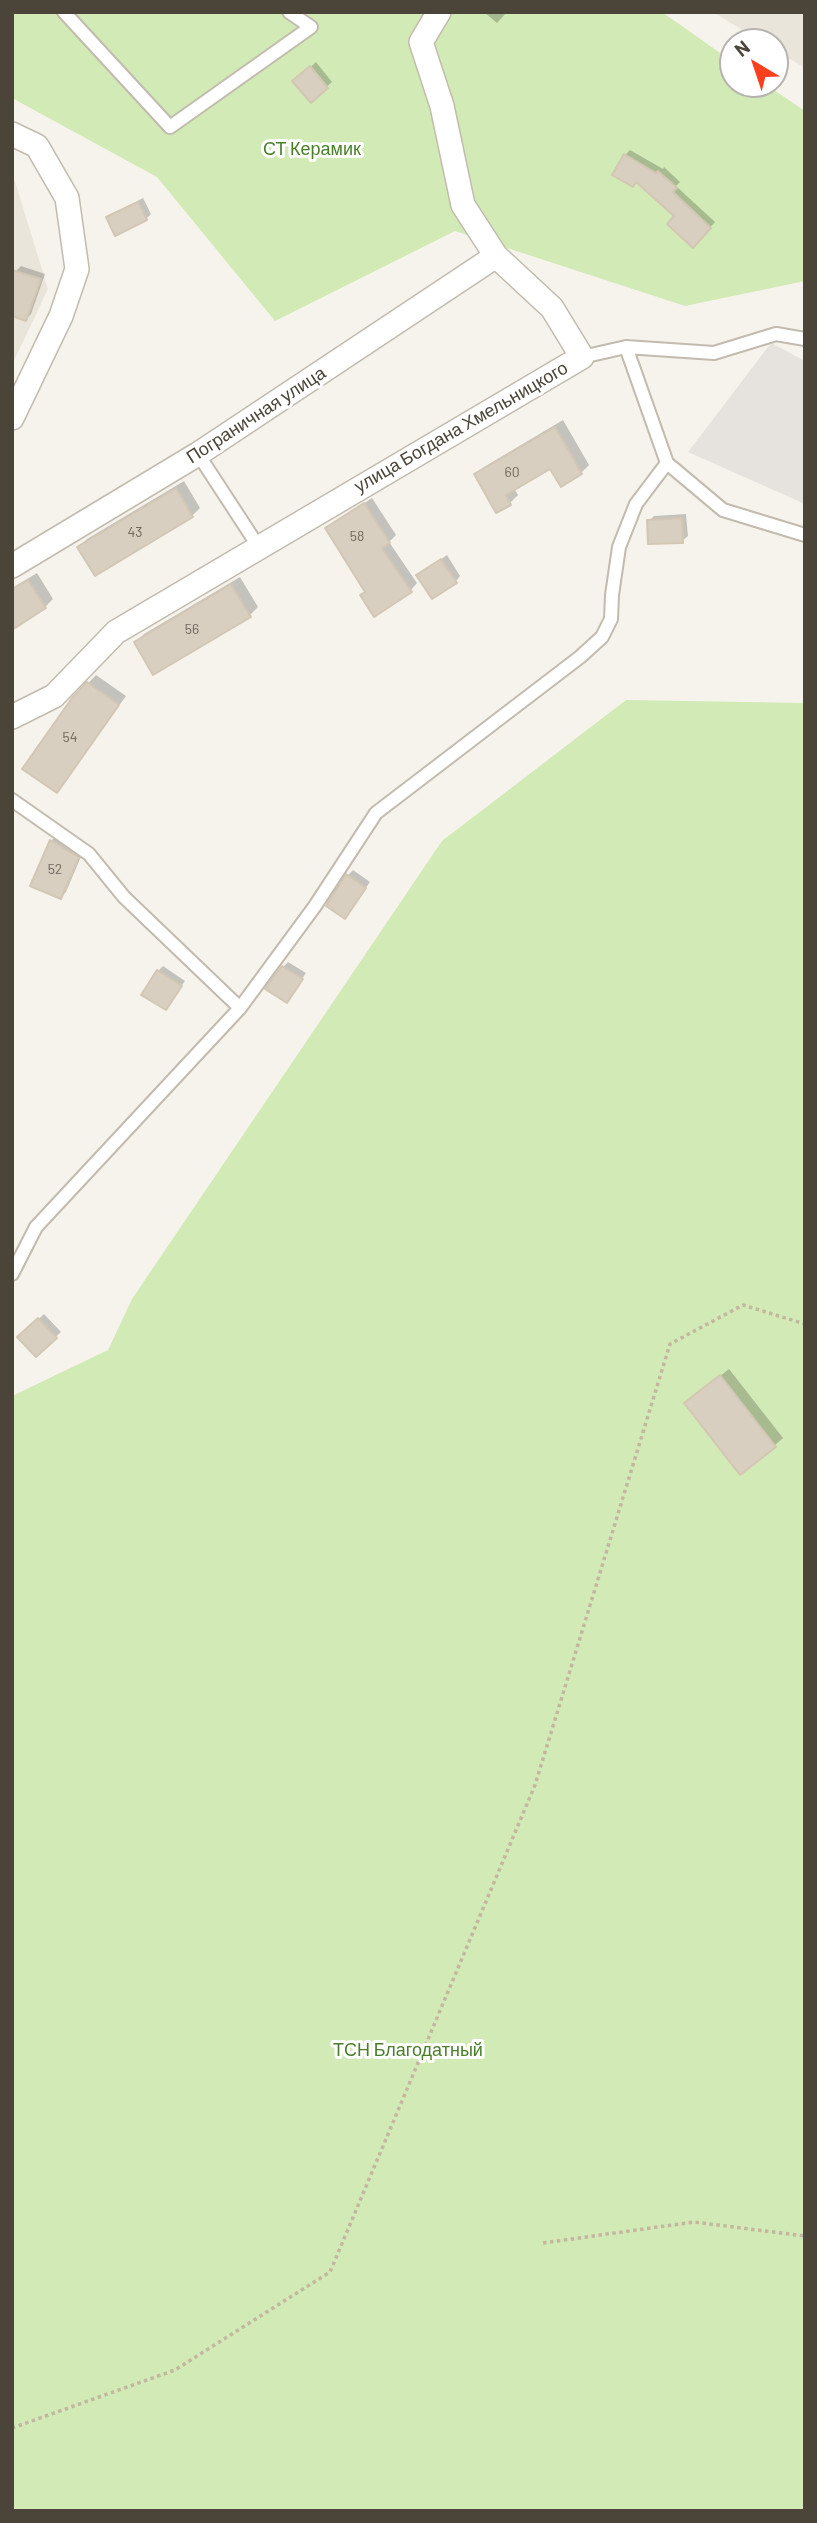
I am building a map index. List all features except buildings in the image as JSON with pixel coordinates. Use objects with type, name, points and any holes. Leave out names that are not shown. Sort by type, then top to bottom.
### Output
[{"type":"street","name":"улица Богдана Хмельницкого","points":[[12,717],[54,695],[116,632],[582,357],[552,308],[496,256],[463,205],[442,106],[421,42],[439,12]]},
{"type":"street","points":[[12,134],[37,146],[67,198],[77,269],[61,316],[12,418]]},
{"type":"street","name":"Пограничная улица","points":[[12,566],[198,454],[496,256]]},
{"type":"lane","points":[[64,12],[170,127],[311,27],[289,12]]},
{"type":"lane","points":[[582,357],[626,347],[714,353],[776,334],[805,339]]},
{"type":"lane","points":[[626,347],[667,463],[723,510],[805,535]]},
{"type":"lane","points":[[198,454],[258,546]]},
{"type":"lane","points":[[12,1274],[36,1227],[240,1008],[315,906],[376,813],[580,657],[602,637],[611,619],[619,547],[636,504],[667,463]]},
{"type":"lane","points":[[12,800],[89,854],[124,897],[240,1008]]},
{"type":"path","points":[[12,2428],[175,2370],[330,2272],[535,1785],[670,1344],[743,1305],[805,1324]]},
{"type":"path","points":[[543,2244],[694,2222],[805,2236]]},
{"type":"shaded area","points":[[713,12],[805,12],[805,68],[789,58],[789,28],[739,28]]},
{"type":"shaded area","points":[[12,172],[48,289],[12,365]]},
{"type":"shaded area","points":[[771,343],[805,361],[805,504],[688,452]]},
{"type":"green space","name":"СТ Керамик","points":[[12,12],[662,12],[719,52],[719,98],[786,98],[805,111],[805,281],[685,306],[455,231],[275,321],[157,177],[12,98]]},
{"type":"green space","name":"ТСН Благодатный","points":[[626,700],[805,703],[805,2511],[12,2511],[12,1396],[108,1350],[132,1299],[442,841]]}]
